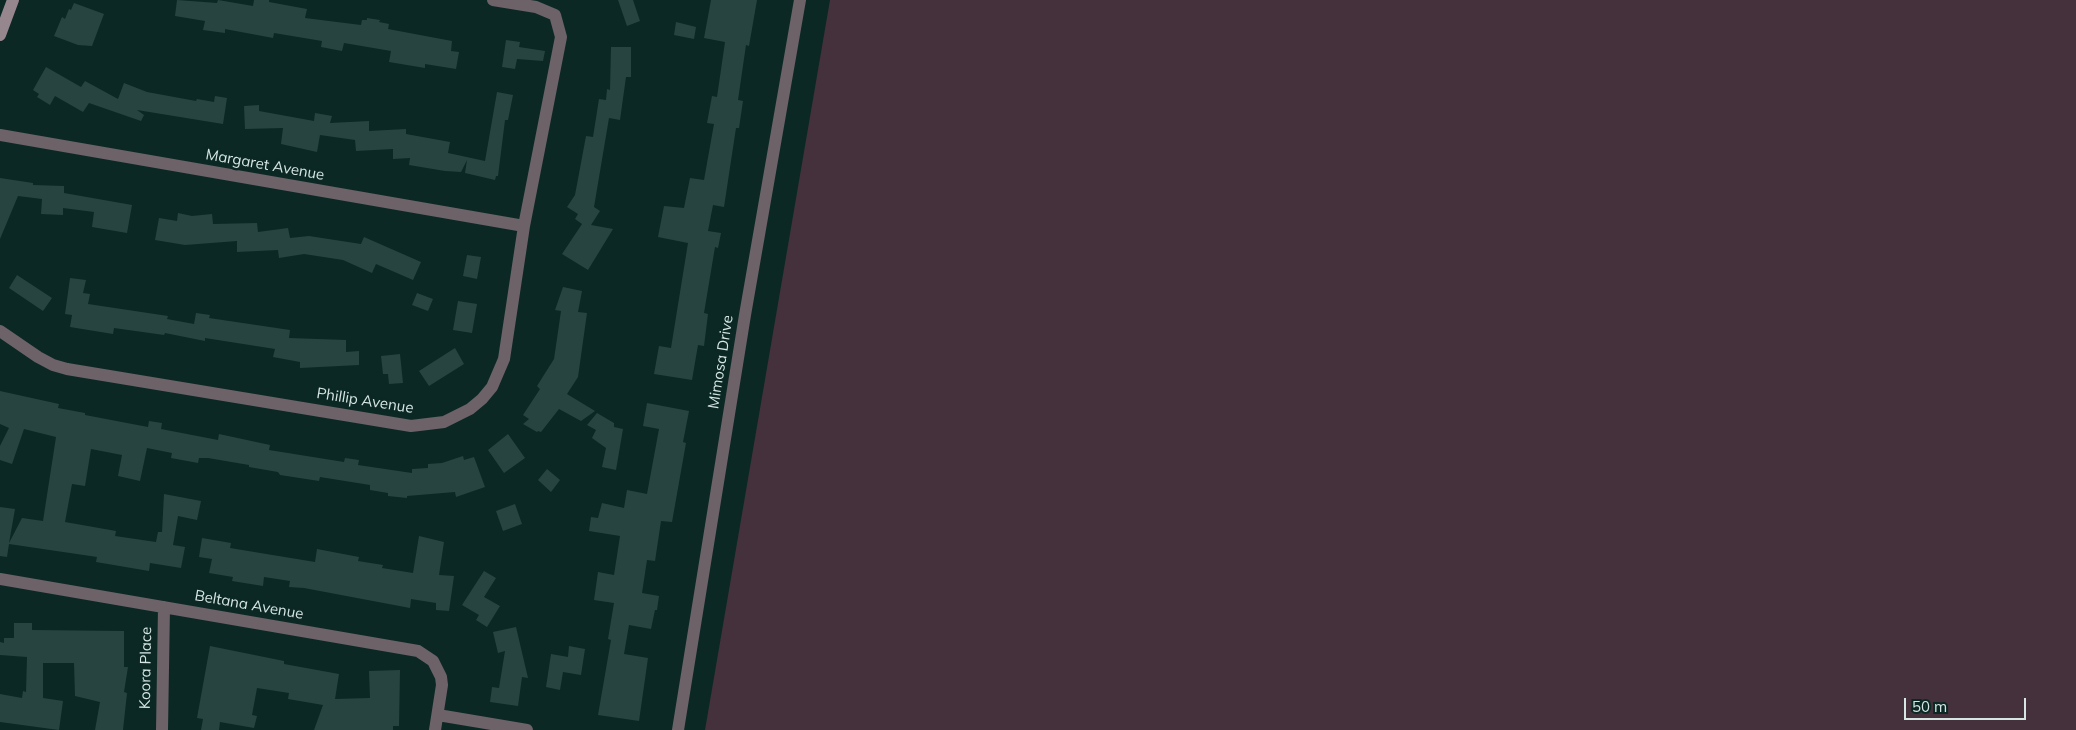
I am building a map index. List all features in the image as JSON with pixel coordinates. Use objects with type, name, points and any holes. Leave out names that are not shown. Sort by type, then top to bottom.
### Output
[{"type":"street","points":[[0,35],[13,0]]},
{"type":"street","name":"Phillip Avenue","points":[[0,331],[52,365],[67,369],[411,426],[444,422],[470,409],[482,399],[496,379],[504,359],[524,226],[561,37],[555,15],[547,11],[492,0]]},
{"type":"street","name":"Mimosa Drive","points":[[678,730],[745,315],[800,0]]},
{"type":"street","name":"Margaret Avenue","points":[[0,135],[524,226]]},
{"type":"street","name":"Beltana Avenue","points":[[0,579],[418,651],[433,660],[441,677],[435,730]]},
{"type":"street","name":"Koora Place","points":[[162,730],[164,607]]},
{"type":"street","points":[[438,715],[527,730]]},
{"type":"shaded area","points":[[830,0],[2076,0],[2076,730],[705,730]]},
{"type":"building","points":[[177,0],[217,3],[218,0],[253,6],[254,0],[269,0],[269,2],[307,9],[305,18],[361,25],[362,20],[367,20],[367,18],[380,20],[379,22],[389,24],[388,29],[452,41],[451,51],[459,52],[456,69],[425,64],[425,68],[389,62],[391,51],[344,43],[342,51],[321,47],[322,41],[274,33],[273,38],[225,29],[225,33],[203,30],[205,21],[175,16]]},
{"type":"building","points":[[618,0],[633,0],[640,21],[627,26]]},
{"type":"building","points":[[711,0],[757,0],[749,46],[746,45],[738,100],[743,101],[739,128],[736,128],[724,207],[713,205],[708,231],[721,233],[718,248],[715,247],[704,313],[708,314],[704,346],[698,345],[692,380],[654,374],[659,346],[671,348],[688,243],[658,237],[664,206],[684,208],[690,178],[704,180],[714,124],[707,123],[712,96],[717,97],[725,42],[704,38]]},
{"type":"building","points":[[74,3],[104,14],[92,46],[78,45],[54,36],[62,17],[65,19]]},
{"type":"building","points":[[676,22],[696,27],[694,39],[674,35]]},
{"type":"building","points":[[506,40],[520,42],[519,47],[545,51],[543,61],[517,59],[515,69],[502,67]]},
{"type":"building","points":[[611,47],[631,47],[631,77],[626,77],[620,120],[609,118],[594,207],[600,211],[591,225],[613,229],[588,270],[562,254],[582,224],[575,219],[578,214],[567,207],[575,195],[586,136],[593,137],[599,99],[606,100],[607,89],[610,90]]},
{"type":"building","points":[[46,67],[81,87],[85,81],[118,99],[124,83],[147,92],[196,101],[197,99],[214,102],[215,96],[227,98],[223,124],[137,110],[144,115],[141,121],[89,103],[83,112],[55,96],[50,105],[37,97],[39,94],[33,90]]},
{"type":"building","points":[[497,92],[513,95],[508,120],[505,120],[498,176],[496,176],[495,180],[465,173],[467,160],[461,172],[445,171],[409,165],[410,158],[393,159],[393,149],[356,151],[355,140],[320,135],[317,152],[281,144],[283,128],[245,129],[244,106],[259,105],[259,111],[314,121],[315,113],[332,116],[330,123],[369,121],[369,131],[406,129],[406,134],[450,142],[448,153],[485,161]]},
{"type":"building","points":[[0,178],[33,183],[33,185],[64,186],[64,193],[132,205],[127,233],[92,227],[94,212],[63,208],[63,215],[41,214],[42,199],[18,196],[0,239]]},
{"type":"building","points":[[178,213],[192,216],[212,214],[213,224],[257,223],[258,232],[288,228],[290,238],[309,236],[361,244],[364,237],[421,262],[413,280],[376,264],[372,273],[343,260],[304,254],[279,258],[278,250],[237,252],[237,241],[185,245],[155,240],[159,218],[177,221]]},
{"type":"building","points":[[467,255],[481,257],[477,279],[463,276]]},
{"type":"building","points":[[17,275],[52,298],[43,311],[9,288]]},
{"type":"building","points":[[70,278],[86,280],[83,293],[90,294],[88,304],[168,316],[167,319],[194,324],[196,313],[210,315],[209,318],[290,330],[289,338],[346,340],[346,352],[359,351],[359,365],[300,368],[300,362],[273,357],[275,349],[205,338],[205,341],[165,333],[164,335],[114,328],[113,334],[70,327],[72,315],[65,314]]},
{"type":"building","points":[[563,287],[582,291],[578,312],[587,313],[578,377],[567,394],[595,411],[581,421],[559,409],[541,432],[537,432],[523,424],[529,419],[523,415],[540,389],[537,386],[554,359],[561,311],[555,310]]},
{"type":"building","points":[[417,293],[433,299],[428,311],[412,305]]},
{"type":"building","points":[[458,301],[477,304],[472,333],[453,330]]},
{"type":"building","points":[[455,348],[464,364],[429,386],[419,371]]},
{"type":"building","points":[[400,354],[403,383],[389,384],[388,374],[383,374],[381,356]]},
{"type":"building","points":[[0,391],[59,404],[58,408],[85,413],[85,415],[148,427],[149,421],[162,423],[161,429],[218,440],[219,434],[270,445],[269,450],[344,462],[345,458],[359,460],[358,465],[412,473],[412,469],[428,468],[428,464],[442,463],[463,456],[464,460],[474,457],[485,487],[456,497],[455,492],[407,496],[407,498],[388,496],[388,493],[370,490],[370,485],[320,477],[319,481],[280,475],[278,472],[249,467],[249,465],[208,458],[199,458],[198,463],[171,458],[172,453],[147,448],[140,481],[118,476],[122,455],[91,449],[85,486],[72,484],[65,522],[116,531],[115,536],[156,542],[158,532],[162,532],[164,494],[201,501],[197,520],[178,516],[173,545],[185,547],[181,568],[150,563],[149,571],[96,562],[97,557],[9,544],[7,557],[0,556],[0,507],[15,509],[9,543],[22,518],[43,521],[56,437],[24,429],[12,464],[0,460],[0,446],[9,428],[0,424]]},
{"type":"building","points":[[647,403],[689,411],[683,442],[686,443],[672,522],[661,521],[655,561],[647,560],[642,593],[659,596],[657,610],[655,610],[651,629],[629,625],[624,654],[648,658],[639,721],[598,715],[611,640],[608,639],[614,603],[594,600],[598,572],[614,575],[620,536],[589,531],[591,517],[598,518],[602,503],[624,508],[627,490],[647,494],[659,429],[643,426]]},
{"type":"building","points":[[597,413],[614,423],[614,427],[623,429],[616,470],[602,467],[606,448],[592,438],[596,430],[587,425]]},
{"type":"building","points":[[508,434],[525,458],[504,473],[488,450]]},
{"type":"building","points":[[547,469],[560,480],[551,492],[538,480]]},
{"type":"building","points":[[515,504],[522,524],[503,531],[496,511]]},
{"type":"building","points":[[419,536],[444,542],[439,575],[454,576],[449,611],[436,610],[436,603],[411,599],[410,608],[304,588],[289,587],[290,581],[264,577],[263,586],[232,581],[233,577],[209,573],[212,559],[199,557],[202,538],[231,543],[230,548],[315,562],[317,549],[359,557],[358,561],[383,565],[382,568],[413,573]]},
{"type":"building","points":[[484,571],[496,578],[484,597],[500,606],[487,627],[476,620],[479,615],[462,605]]},
{"type":"building","points":[[14,623],[32,623],[32,630],[124,631],[124,667],[128,667],[124,692],[127,693],[123,730],[95,730],[100,702],[75,696],[74,663],[43,663],[43,698],[63,701],[59,730],[0,722],[0,694],[22,698],[23,691],[26,692],[27,657],[0,655],[0,642],[4,643],[4,638],[14,638]]},
{"type":"building","points":[[516,627],[528,678],[522,677],[518,706],[490,702],[492,687],[499,688],[505,651],[498,653],[493,632]]},
{"type":"building","points":[[210,646],[284,661],[284,664],[339,674],[335,699],[370,698],[369,671],[400,670],[399,726],[393,726],[393,730],[314,730],[323,705],[288,699],[289,693],[257,688],[252,715],[257,716],[254,728],[220,722],[219,730],[201,730],[203,719],[197,718]]},
{"type":"building","points":[[569,646],[585,649],[581,675],[563,672],[560,690],[546,687],[551,654],[568,657]]}]
